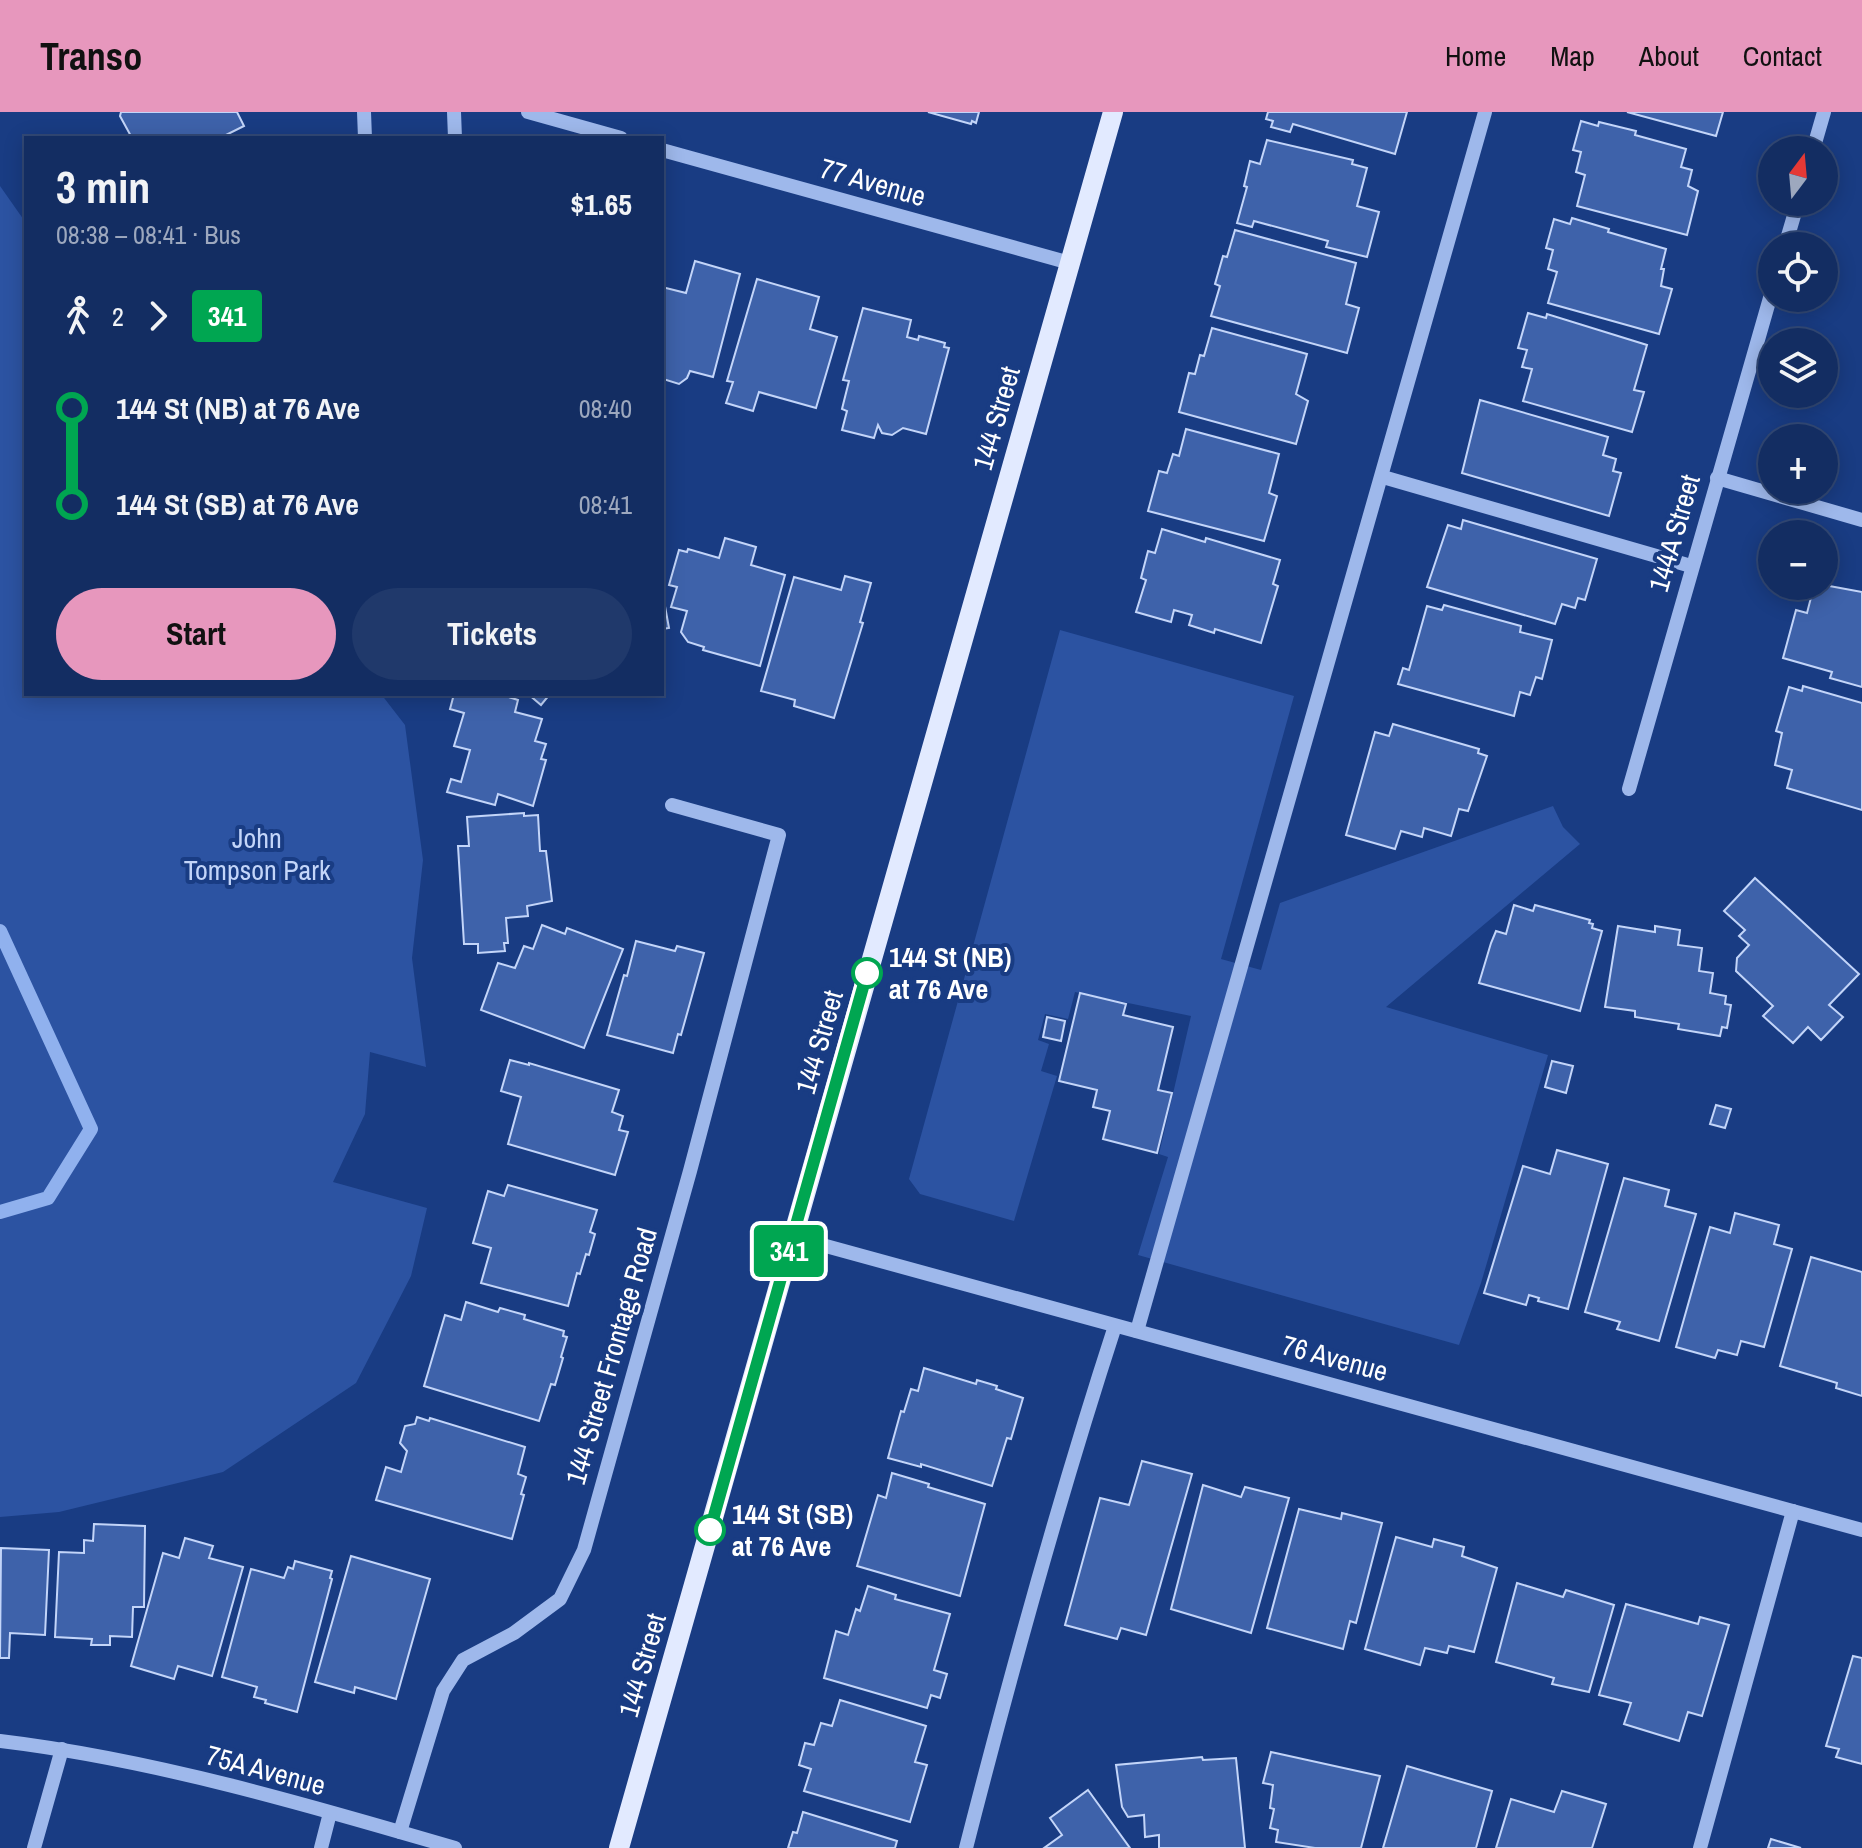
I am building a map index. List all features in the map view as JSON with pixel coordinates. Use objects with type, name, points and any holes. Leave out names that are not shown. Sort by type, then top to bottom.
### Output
[{"type":"main road","name":"144 Street","points":[[619,1848],[922,774],[1113,112]]},
{"type":"street","points":[[364,112],[365,136]]},
{"type":"street","points":[[454,112],[455,136]]},
{"type":"street","points":[[528,112],[614,136]]},
{"type":"street","points":[[1137,1331],[1485,112]]},
{"type":"street","points":[[1817,136],[1824,112]]},
{"type":"street","name":"77 Avenue","points":[[664,151],[1070,263]]},
{"type":"street","name":"144A Street","points":[[1629,789],[1766,312]]},
{"type":"street","points":[[1383,477],[1691,566]]},
{"type":"street","points":[[1717,478],[1862,520]]},
{"type":"street","name":"144 Street Frontage Road","points":[[400,1832],[443,1691],[463,1660],[514,1633],[560,1599],[584,1550],[694,1156],[779,835],[672,805]]},
{"type":"street","name":"76 Avenue","points":[[793,1237],[1862,1530]]},
{"type":"street","points":[[966,1848],[1037,1582],[1115,1326]]},
{"type":"street","points":[[1700,1848],[1793,1511]]},
{"type":"street","name":"75A Avenue","points":[[0,1741],[62,1749],[184,1775],[455,1848]]},
{"type":"street","points":[[34,1848],[62,1749]]},
{"type":"street","points":[[321,1848],[330,1813]]},
{"type":"green space","name":"John Tompson Park","points":[[0,186],[24,220],[24,696],[383,696],[405,725],[423,860],[412,958],[426,1067],[370,1052],[365,1114],[333,1182],[427,1208],[411,1276],[356,1383],[223,1472],[59,1512],[0,1517]]},
{"type":"green space","points":[[1060,630],[1294,696],[1221,959],[1261,970],[1280,903],[1553,806],[1563,827],[1580,844],[1386,1007],[1548,1055],[1481,1283],[1459,1345],[1138,1255],[1168,1157],[1159,1154],[1191,1016],[1075,992],[1068,1019],[1045,1014],[1038,1040],[1049,1044],[1041,1071],[1057,1076],[1014,1221],[920,1194],[909,1179]]},
{"type":"building","points":[[121,112],[237,112],[244,126],[224,136],[131,136],[120,116]]},
{"type":"building","points":[[928,112],[979,112],[976,123],[972,121],[971,124]]},
{"type":"building","points":[[1268,112],[1407,112],[1395,154],[1293,124],[1290,132],[1271,127],[1273,121],[1266,119]]},
{"type":"building","points":[[1627,112],[1723,112],[1716,136]]},
{"type":"building","points":[[1581,121],[1636,131],[1635,135],[1686,149],[1681,167],[1692,170],[1688,186],[1698,191],[1687,235],[1577,206],[1585,175],[1576,172],[1581,152],[1573,150]]},
{"type":"building","points":[[1267,140],[1353,160],[1352,164],[1367,168],[1357,206],[1379,212],[1367,257],[1326,247],[1328,241],[1254,221],[1252,227],[1237,223],[1250,161],[1260,164]]},
{"type":"building","points":[[1572,218],[1666,249],[1661,286],[1672,289],[1659,334],[1548,303],[1557,272],[1548,269],[1553,250],[1546,248],[1554,219],[1570,224]]},
{"type":"building","points":[[1235,230],[1356,263],[1346,304],[1359,308],[1347,353],[1211,316],[1220,286],[1215,284]]},
{"type":"building","points":[[695,261],[740,274],[713,377],[690,371],[679,384],[664,379],[664,288],[686,293]]},
{"type":"building","points":[[757,279],[819,297],[810,329],[837,337],[816,408],[759,392],[753,411],[726,403],[733,382],[727,381]]},
{"type":"building","points":[[863,308],[911,320],[907,337],[918,340],[919,336],[945,343],[944,347],[949,348],[926,434],[903,428],[892,435],[882,433],[878,425],[874,438],[842,430],[847,411],[842,409],[849,381],[843,380]]},
{"type":"building","points":[[1528,313],[1546,318],[1547,314],[1647,345],[1634,390],[1644,392],[1632,432],[1523,401],[1532,369],[1522,367],[1527,350],[1518,348]]},
{"type":"building","points":[[1212,328],[1307,354],[1296,394],[1308,401],[1296,444],[1179,412],[1189,373],[1195,374]]},
{"type":"building","points":[[1480,400],[1608,437],[1603,455],[1616,459],[1613,471],[1621,473],[1609,516],[1462,473]]},
{"type":"building","points":[[1186,429],[1279,454],[1269,493],[1277,496],[1264,541],[1148,511],[1159,471],[1167,473],[1173,454],[1179,456]]},
{"type":"building","points":[[1463,520],[1597,559],[1585,600],[1578,598],[1575,608],[1562,604],[1555,624],[1427,587],[1448,525],[1461,529]]},
{"type":"building","points":[[1162,529],[1205,542],[1206,538],[1280,560],[1273,584],[1278,586],[1261,643],[1215,629],[1214,633],[1189,625],[1192,615],[1174,610],[1171,622],[1136,612],[1146,580],[1141,578],[1148,551],[1155,553]]},
{"type":"building","points":[[725,538],[756,547],[751,565],[785,575],[760,666],[703,650],[704,647],[688,642],[681,632],[687,611],[671,607],[677,587],[669,585],[679,550],[687,552],[688,549],[719,558]]},
{"type":"building","points":[[845,576],[871,583],[860,622],[863,623],[834,718],[794,706],[795,700],[761,691],[794,577],[841,590]]},
{"type":"building","points":[[1838,588],[1862,592],[1862,687],[1830,678],[1832,672],[1783,658],[1796,610],[1807,613],[1810,600],[1838,600]]},
{"type":"building","points":[[664,601],[669,628],[664,629]]},
{"type":"building","points":[[1444,605],[1521,626],[1520,632],[1552,640],[1542,679],[1536,677],[1530,695],[1520,692],[1514,716],[1398,684],[1403,668],[1409,670],[1427,606],[1442,610]]},
{"type":"building","points":[[1803,686],[1862,703],[1862,810],[1787,788],[1792,770],[1775,765],[1782,733],[1776,731],[1789,687],[1802,691]]},
{"type":"building","points":[[453,696],[505,696],[518,700],[515,712],[542,719],[535,741],[546,744],[541,759],[546,760],[533,806],[498,794],[495,805],[447,792],[451,779],[461,782],[470,750],[454,746],[464,713],[450,709]]},
{"type":"building","points":[[530,696],[548,696],[541,705]]},
{"type":"building","points":[[1393,724],[1479,749],[1478,753],[1487,756],[1468,811],[1459,809],[1451,836],[1424,828],[1422,837],[1401,831],[1395,849],[1346,835],[1375,732],[1389,736]]},
{"type":"building","points":[[524,813],[524,816],[538,815],[540,851],[546,851],[552,901],[527,906],[528,916],[506,918],[508,943],[504,943],[505,951],[478,953],[478,944],[464,944],[458,846],[469,846],[467,817]]},
{"type":"building","points":[[1755,878],[1859,974],[1829,1005],[1843,1017],[1821,1040],[1808,1027],[1793,1043],[1763,1016],[1773,1006],[1736,971],[1737,958],[1749,945],[1739,936],[1745,930],[1724,911]]},
{"type":"building","points":[[1514,905],[1533,911],[1535,905],[1590,920],[1592,928],[1602,931],[1580,1011],[1479,983],[1496,931],[1506,934]]},
{"type":"building","points":[[542,925],[565,934],[567,928],[623,949],[584,1048],[481,1010],[498,963],[515,968],[524,946],[533,949]]},
{"type":"building","points":[[1618,926],[1655,932],[1655,926],[1680,930],[1678,945],[1702,948],[1699,971],[1713,973],[1710,993],[1726,996],[1725,1004],[1731,1005],[1727,1028],[1722,1027],[1720,1036],[1678,1029],[1679,1024],[1635,1017],[1635,1011],[1605,1007]]},
{"type":"building","points":[[636,941],[675,951],[677,946],[704,953],[673,1053],[607,1035]]},
{"type":"building","points":[[1080,993],[1126,1004],[1123,1015],[1173,1027],[1158,1090],[1172,1093],[1157,1153],[1103,1139],[1110,1111],[1093,1107],[1097,1090],[1059,1081]]},
{"type":"building","points":[[1047,1017],[1065,1021],[1061,1041],[1043,1037]]},
{"type":"building","points":[[510,1060],[619,1090],[612,1112],[623,1116],[619,1130],[628,1132],[615,1175],[508,1144],[521,1097],[501,1091]]},
{"type":"building","points":[[1552,1061],[1573,1066],[1566,1093],[1545,1087]]},
{"type":"building","points":[[1716,1105],[1731,1109],[1725,1128],[1710,1124]]},
{"type":"building","points":[[1557,1150],[1608,1164],[1568,1309],[1538,1301],[1539,1298],[1529,1295],[1526,1305],[1484,1293],[1523,1166],[1550,1174]]},
{"type":"building","points":[[1624,1178],[1669,1190],[1665,1206],[1696,1214],[1659,1341],[1617,1329],[1620,1322],[1585,1312]]},
{"type":"building","points":[[508,1185],[597,1210],[590,1232],[595,1234],[589,1255],[586,1254],[580,1274],[577,1273],[568,1306],[481,1283],[491,1248],[473,1243],[488,1191],[504,1196]]},
{"type":"building","points":[[1735,1213],[1779,1225],[1774,1244],[1792,1249],[1764,1347],[1741,1341],[1737,1355],[1718,1350],[1715,1358],[1676,1347],[1710,1227],[1730,1233]]},
{"type":"building","points":[[1811,1257],[1862,1272],[1862,1396],[1836,1388],[1837,1383],[1780,1366]]},
{"type":"building","points":[[466,1302],[498,1312],[500,1308],[525,1315],[524,1319],[564,1331],[563,1336],[567,1337],[563,1358],[539,1421],[424,1386],[445,1315],[461,1320]]},
{"type":"building","points":[[924,1368],[976,1384],[977,1380],[997,1386],[996,1389],[1023,1398],[992,1486],[921,1464],[921,1467],[888,1458],[901,1411],[904,1412],[911,1389],[918,1391]]},
{"type":"building","points":[[417,1417],[429,1421],[430,1418],[525,1447],[518,1474],[526,1477],[521,1494],[524,1495],[512,1539],[376,1500],[386,1467],[401,1472],[407,1451],[400,1443],[405,1426],[415,1424]]},
{"type":"building","points":[[1142,1461],[1192,1474],[1146,1635],[1121,1628],[1117,1639],[1065,1625],[1100,1498],[1129,1505]]},
{"type":"building","points":[[892,1473],[985,1504],[960,1596],[857,1566],[878,1495],[886,1498]]},
{"type":"building","points":[[1203,1485],[1241,1497],[1245,1487],[1289,1498],[1251,1633],[1171,1609]]},
{"type":"building","points":[[1299,1509],[1341,1519],[1342,1513],[1382,1523],[1356,1623],[1350,1621],[1343,1649],[1267,1628]]},
{"type":"building","points":[[94,1524],[145,1526],[144,1607],[133,1607],[132,1637],[110,1636],[110,1645],[91,1645],[92,1639],[55,1637],[59,1552],[84,1553],[84,1540],[93,1541]]},
{"type":"building","points":[[1396,1537],[1432,1547],[1434,1539],[1464,1547],[1462,1556],[1497,1568],[1474,1652],[1449,1646],[1447,1653],[1425,1648],[1420,1665],[1365,1649]]},
{"type":"building","points":[[185,1538],[213,1546],[209,1558],[243,1567],[212,1676],[178,1666],[174,1679],[131,1666],[163,1553],[179,1558]]},
{"type":"building","points":[[1,1548],[49,1550],[45,1635],[10,1633],[9,1658],[0,1658]]},
{"type":"building","points":[[351,1556],[430,1579],[396,1699],[355,1687],[354,1693],[315,1682]]},
{"type":"building","points":[[295,1561],[332,1571],[297,1712],[254,1697],[257,1687],[222,1677],[251,1569],[284,1578],[288,1567],[293,1569]]},
{"type":"building","points":[[1517,1583],[1563,1597],[1566,1590],[1614,1605],[1589,1692],[1552,1684],[1554,1678],[1496,1662]]},
{"type":"building","points":[[868,1586],[896,1595],[895,1599],[950,1614],[934,1670],[947,1674],[940,1698],[931,1695],[927,1708],[824,1678],[836,1631],[848,1635],[856,1609],[860,1611]]},
{"type":"building","points":[[1626,1604],[1698,1624],[1700,1617],[1729,1625],[1702,1716],[1688,1712],[1679,1741],[1624,1724],[1631,1703],[1599,1695]]},
{"type":"building","points":[[1853,1656],[1862,1658],[1862,1764],[1836,1757],[1839,1749],[1826,1746]]},
{"type":"building","points":[[840,1700],[926,1726],[915,1762],[927,1765],[910,1822],[804,1791],[811,1769],[799,1765],[805,1743],[814,1745],[821,1723],[832,1726]]},
{"type":"building","points":[[1271,1752],[1380,1776],[1361,1848],[1315,1848],[1276,1842],[1278,1830],[1270,1828],[1274,1809],[1270,1808],[1273,1785],[1263,1783]]},
{"type":"building","points":[[1202,1757],[1203,1760],[1236,1758],[1245,1848],[1159,1848],[1159,1835],[1145,1837],[1144,1815],[1128,1817],[1122,1807],[1116,1765]]},
{"type":"building","points":[[1407,1766],[1492,1791],[1476,1848],[1383,1848]]},
{"type":"building","points":[[1088,1790],[1130,1848],[1044,1848],[1062,1835],[1050,1818]]},
{"type":"building","points":[[1562,1791],[1606,1804],[1592,1848],[1496,1848],[1511,1799],[1554,1812]]},
{"type":"building","points":[[803,1812],[897,1841],[895,1848],[788,1848],[793,1832],[797,1833]]},
{"type":"building","points":[[1771,1839],[1801,1848],[1768,1848]]},
{"type":"waterway","points":[[0,931],[91,1129],[48,1198],[0,1212]]},
{"type":"bus line","name":"341","points":[[710,1530],[867,973]]},
{"type":"place","name":"144 St (NB) at 76 Ave","points":[[867,973]]},
{"type":"place","name":"144 St (SB) at 76 Ave","points":[[710,1530]]}]
